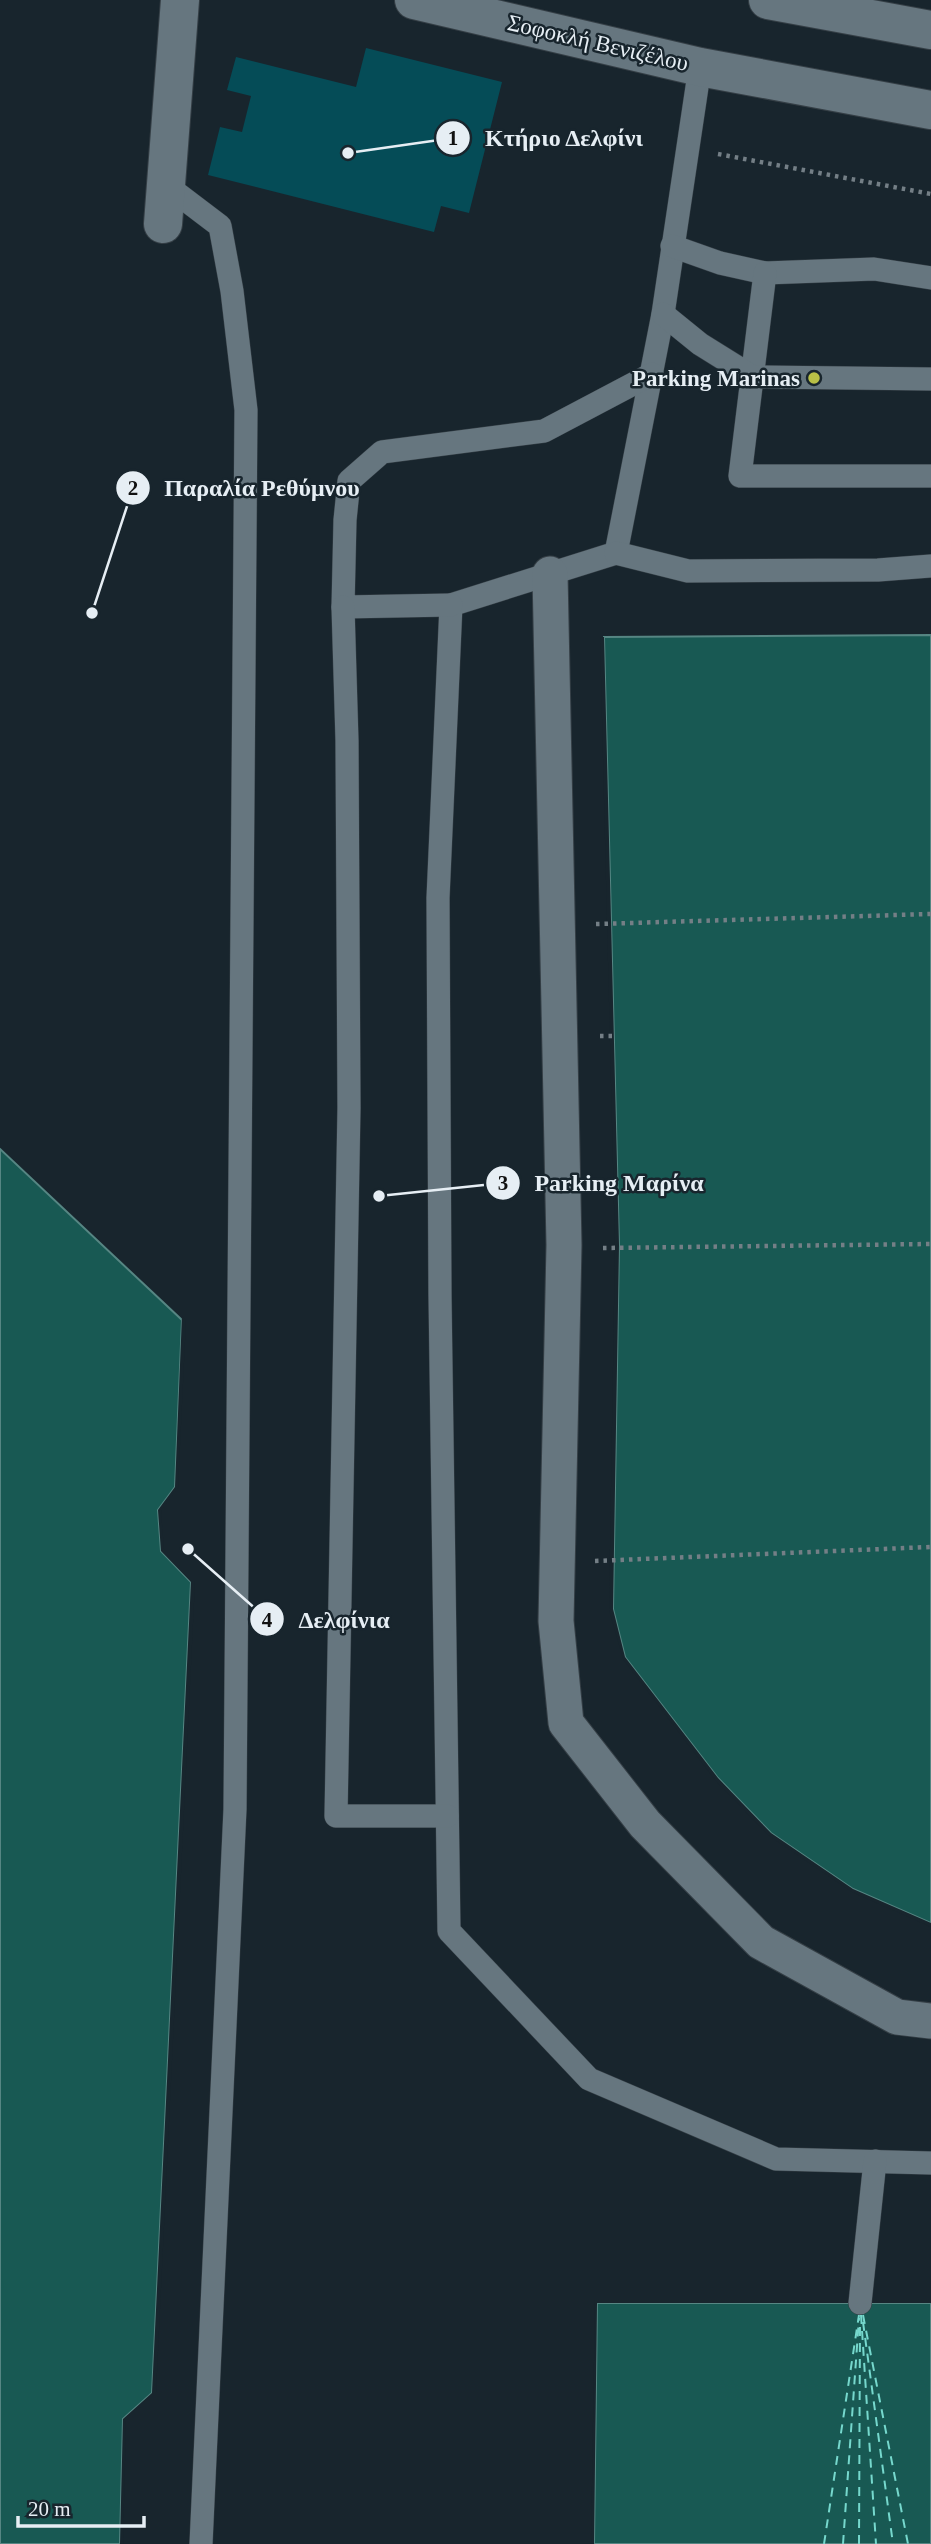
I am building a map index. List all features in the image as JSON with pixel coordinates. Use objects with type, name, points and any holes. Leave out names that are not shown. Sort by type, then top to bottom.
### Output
[{"type":"main road","points":[[163,224],[180,0]]},
{"type":"main road","name":"Σοφοκλή Βενιζέλου","points":[[414,0],[700,67],[931,110]]},
{"type":"main road","points":[[768,0],[931,30]]},
{"type":"street","points":[[550,574],[564,1245],[556,1621],[566,1723],[645,1824],[761,1942],[897,2017],[931,2021]]},
{"type":"lane","points":[[617,553],[663,314],[700,67]]},
{"type":"lane","points":[[166,185],[220,226],[232,290],[246,410],[235,1809],[201,2544]]},
{"type":"lane","points":[[672,246],[720,263],[765,273],[874,269],[931,278]]},
{"type":"lane","points":[[765,273],[740,476],[931,476]]},
{"type":"lane","points":[[663,314],[700,344],[754,377],[931,379]]},
{"type":"lane","points":[[447,1816],[336,1816],[349,1108],[347,741],[343,607],[345,520],[349,481],[382,452],[544,431],[652,374]]},
{"type":"lane","points":[[343,607],[451,604],[617,553],[688,572],[878,570],[931,566]]},
{"type":"lane","points":[[451,604],[438,898],[440,1295],[449,1931],[589,2080],[776,2159],[931,2163]]},
{"type":"lane","points":[[860,2303],[875,2161]]},
{"type":"path","points":[[687,148],[931,194]]},
{"type":"path","points":[[600,924],[931,914]]},
{"type":"path","points":[[606,1248],[931,1244]]},
{"type":"path","points":[[599,1561],[930,1547]]},
{"type":"shaded area","points":[[931,635],[931,1923],[853,1889],[771,1833],[718,1778],[625,1657],[613,1609],[619,1245],[604,637]]},
{"type":"shaded area","points":[[0,1149],[182,1320],[175,1487],[158,1510],[161,1551],[191,1582],[152,2393],[123,2419],[120,2544],[0,2544]]},
{"type":"shaded area","points":[[597,2303],[931,2303],[931,2544],[594,2544]]},
{"type":"pier","points":[[600,637],[604,637],[619,1245],[613,1609],[625,1657],[718,1778],[771,1833],[853,1889],[931,1923],[931,1927],[852,1892],[768,1835],[715,1780],[623,1659],[609,1610],[615,1245]]},
{"type":"pier","points":[[182,1316],[186,1320],[178,1488],[161,1511],[164,1549],[195,1582],[156,2393],[126,2421],[123,2544],[120,2544],[123,2419],[152,2393],[191,1582],[161,1551],[158,1510],[175,1487]]},
{"type":"pier","points":[[595,2300],[931,2300],[931,2303],[597,2303],[594,2544],[591,2544]]},
{"type":"building","points":[[366,48],[502,82],[469,213],[441,206],[434,232],[208,175],[220,127],[242,132],[251,96],[227,90],[236,57],[356,87]]},
{"type":"ferry route","points":[[824,2544],[859,2315]]},
{"type":"ferry route","points":[[861,2315],[876,2544]]},
{"type":"ferry route","points":[[863,2315],[908,2544]]},
{"type":"ferry route","points":[[843,2544],[859,2318]]},
{"type":"ferry route","points":[[859,2544],[860,2322]]},
{"type":"ferry route","points":[[863,2322],[893,2544]]},
{"type":"place","name":"Κτήριο Δελφίνι","points":[[348,153]]},
{"type":"place","name":"Parking Marinas","points":[[814,378]]},
{"type":"place","name":"Παραλία Ρεθύμνου","points":[[92,613]]},
{"type":"place","name":"Parking Μαρίνα","points":[[379,1196]]},
{"type":"place","name":"Δελφίνια","points":[[188,1549]]}]
